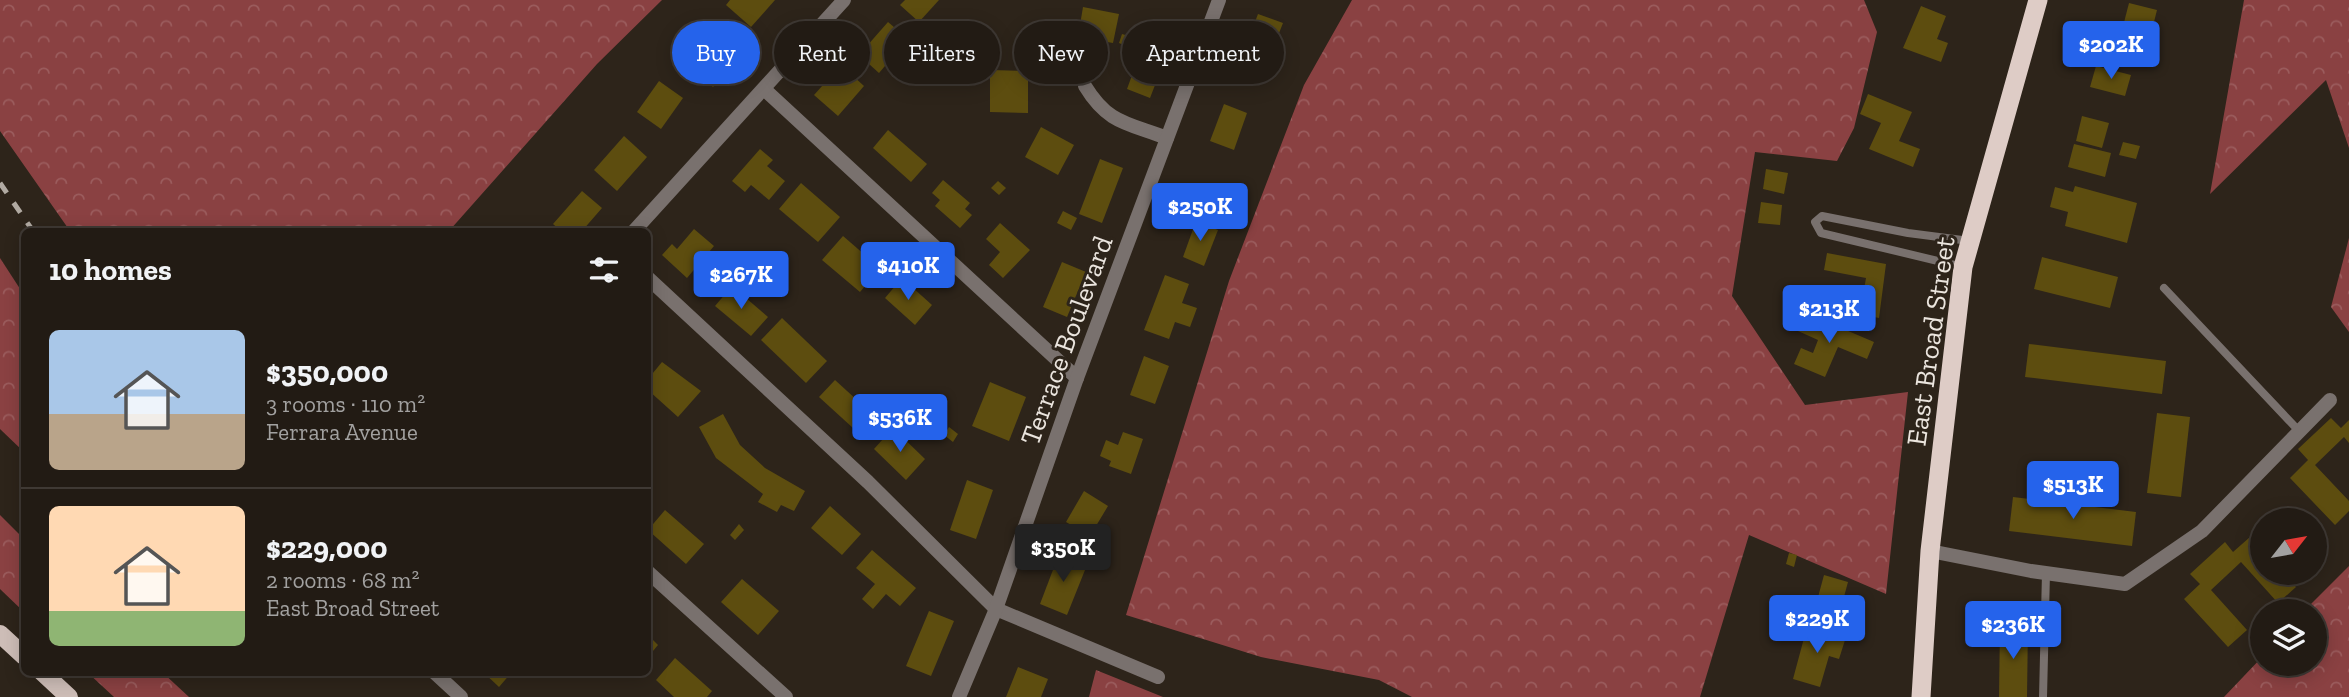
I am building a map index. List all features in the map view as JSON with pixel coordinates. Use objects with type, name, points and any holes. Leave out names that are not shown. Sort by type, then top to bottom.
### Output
[{"type":"highway","name":"East Broad Street","points":[[1921,697],[1930,551],[1963,267],[2038,0]]},
{"type":"main road","points":[[1,638],[21,654]]},
{"type":"main road","points":[[46,676],[69,697]]},
{"type":"street","points":[[638,228],[844,0]]},
{"type":"street","name":"Terrace Boulevard","points":[[959,697],[996,609],[1077,378],[1219,0]]},
{"type":"street","points":[[1085,86],[1101,110],[1111,117],[1167,138]]},
{"type":"street","points":[[764,89],[1077,378]]},
{"type":"street","points":[[651,281],[868,482],[996,609],[1158,677]]},
{"type":"street","points":[[1930,551],[2046,573],[2125,584],[2202,531],[2330,400]]},
{"type":"street","points":[[651,575],[786,697]]},
{"type":"street","points":[[438,676],[461,697]]},
{"type":"lane","points":[[1963,267],[1821,233],[1815,222],[1822,216],[1908,233],[1970,241]]},
{"type":"lane","points":[[2164,288],[2299,432]]},
{"type":"lane","points":[[2043,697],[2046,573]]},
{"type":"green space","points":[[0,0],[662,0],[597,64],[452,228],[68,228],[0,131]]},
{"type":"green space","points":[[1352,0],[1864,0],[1877,32],[1854,128],[1837,161],[1755,152],[1732,296],[1805,405],[1908,392],[1886,594],[1749,535],[1700,697],[1412,697],[1379,680],[1261,657],[1126,615],[1229,281],[1304,85]]},
{"type":"green space","points":[[2244,0],[2349,0],[2349,148],[2326,80],[2210,194]]},
{"type":"green space","points":[[2349,238],[2349,332],[2331,307]]},
{"type":"green space","points":[[0,258],[21,290],[21,449],[0,429]]},
{"type":"green space","points":[[0,515],[21,536],[21,609],[0,589]]},
{"type":"green space","points":[[2349,566],[2349,697],[2224,697],[2250,670],[2250,676],[2327,676],[2327,599],[2316,599]]},
{"type":"green space","points":[[1096,670],[1163,697],[1089,697]]},
{"type":"green space","points":[[91,676],[166,676],[189,697],[114,697]]},
{"type":"building","points":[[730,0],[775,0],[756,21],[744,21],[726,5]]},
{"type":"building","points":[[905,0],[939,0],[920,21],[900,5]]},
{"type":"building","points":[[2129,3],[2157,10],[2149,42],[2121,34]]},
{"type":"building","points":[[1921,6],[1946,16],[1937,39],[1948,43],[1941,62],[1903,48]]},
{"type":"building","points":[[1083,7],[1119,14],[1113,43],[1108,42],[1108,21],[1081,21]]},
{"type":"building","points":[[1258,14],[1277,21],[1255,21]]},
{"type":"building","points":[[884,27],[884,67],[879,73],[870,65],[870,42]]},
{"type":"building","points":[[2096,66],[2131,75],[2125,96],[2090,87]]},
{"type":"building","points":[[1000,70],[1014,71],[1014,84],[1028,84],[1028,113],[990,112],[990,84],[1000,84]]},
{"type":"building","points":[[659,81],[683,98],[661,129],[637,112]]},
{"type":"building","points":[[824,84],[864,86],[838,116],[814,95]]},
{"type":"building","points":[[1129,84],[1155,84],[1150,98],[1127,89]]},
{"type":"building","points":[[1868,94],[1912,112],[1899,141],[1920,149],[1913,167],[1869,149],[1881,123],[1860,114]]},
{"type":"building","points":[[1224,104],[1247,113],[1234,150],[1210,141]]},
{"type":"building","points":[[2082,116],[2109,123],[2102,148],[2076,141]]},
{"type":"building","points":[[1041,127],[1074,145],[1058,175],[1025,157]]},
{"type":"building","points":[[888,130],[927,164],[911,182],[873,148]]},
{"type":"building","points":[[624,136],[647,157],[617,191],[594,170]]},
{"type":"building","points":[[2123,142],[2140,146],[2136,159],[2119,155]]},
{"type":"building","points":[[2074,144],[2111,153],[2105,177],[2068,167]]},
{"type":"building","points":[[760,149],[773,160],[767,166],[785,181],[769,200],[751,185],[745,192],[732,181]]},
{"type":"building","points":[[1100,159],[1123,168],[1102,223],[1079,214]]},
{"type":"building","points":[[1766,169],[1788,173],[1784,194],[1763,189]]},
{"type":"building","points":[[943,180],[970,203],[965,209],[972,215],[960,228],[935,206],[940,200],[932,193]]},
{"type":"building","points":[[998,181],[1006,188],[999,195],[991,188]]},
{"type":"building","points":[[801,183],[840,217],[818,242],[779,209]]},
{"type":"building","points":[[2075,186],[2137,203],[2127,243],[2065,226],[2068,212],[2050,207],[2055,187],[2073,192]]},
{"type":"building","points":[[582,191],[602,208],[585,228],[558,228],[553,224]]},
{"type":"building","points":[[1761,202],[1782,205],[1780,225],[1758,223]]},
{"type":"building","points":[[1063,211],[1077,218],[1071,230],[1057,223]]},
{"type":"building","points":[[1196,221],[1218,230],[1204,266],[1183,257]]},
{"type":"building","points":[[1000,223],[1030,250],[1003,278],[989,265],[1000,252],[986,239]]},
{"type":"building","points":[[694,229],[714,246],[687,278],[662,255],[672,244],[677,249]]},
{"type":"building","points":[[843,236],[880,268],[860,292],[822,260]]},
{"type":"building","points":[[1827,253],[1886,264],[1879,318],[1835,309],[1839,290],[1863,295],[1866,278],[1824,270]]},
{"type":"building","points":[[2042,257],[2118,277],[2110,308],[2034,289]]},
{"type":"building","points":[[1062,262],[1086,272],[1067,317],[1043,307]]},
{"type":"building","points":[[1165,275],[1189,284],[1182,303],[1197,308],[1190,327],[1175,322],[1169,339],[1144,330]]},
{"type":"building","points":[[902,278],[932,305],[915,325],[885,298]]},
{"type":"building","points":[[732,286],[768,317],[751,336],[715,306]]},
{"type":"building","points":[[1806,313],[1874,342],[1867,359],[1838,347],[1825,377],[1794,364],[1801,348],[1813,353],[1818,340],[1798,331]]},
{"type":"building","points":[[782,318],[827,361],[806,383],[761,340]]},
{"type":"building","points":[[2029,344],[2166,361],[2162,394],[2025,377]]},
{"type":"building","points":[[1144,356],[1169,366],[1155,404],[1130,395]]},
{"type":"building","points":[[662,362],[701,391],[678,417],[651,393],[651,375]]},
{"type":"building","points":[[835,380],[869,411],[853,428],[819,397]]},
{"type":"building","points":[[990,382],[1026,397],[1009,441],[972,426]]},
{"type":"building","points":[[2157,413],[2190,417],[2181,497],[2147,493]]},
{"type":"building","points":[[723,414],[740,445],[765,468],[805,491],[794,511],[781,505],[777,512],[758,502],[763,494],[716,458],[699,427]]},
{"type":"building","points":[[2331,418],[2341,428],[2349,420],[2349,443],[2344,437],[2315,465],[2349,501],[2349,511],[2335,525],[2328,518],[2328,508],[2319,508],[2290,478],[2308,460],[2298,449]]},
{"type":"building","points":[[949,427],[958,434],[953,442],[944,435]]},
{"type":"building","points":[[893,428],[925,459],[906,480],[874,449]]},
{"type":"building","points":[[1123,432],[1143,439],[1131,474],[1109,466],[1111,461],[1100,456],[1106,440],[1118,445]]},
{"type":"building","points":[[967,480],[993,490],[976,539],[950,530]]},
{"type":"building","points":[[1084,491],[1108,506],[1090,536],[1066,522]]},
{"type":"building","points":[[2013,497],[2136,512],[2132,546],[2009,531]]},
{"type":"building","points":[[830,506],[861,534],[842,555],[811,528]]},
{"type":"building","points":[[665,510],[704,544],[686,564],[651,533],[651,526]]},
{"type":"building","points":[[739,524],[744,530],[735,540],[730,535]]},
{"type":"building","points":[[2250,537],[2250,572],[2241,562],[2211,590],[2247,630],[2228,647],[2184,599],[2200,584],[2190,574],[2225,542],[2233,552]]},
{"type":"building","points":[[872,550],[916,588],[900,606],[886,594],[873,609],[862,599],[875,584],[856,568]]},
{"type":"building","points":[[1789,553],[1797,555],[1794,567],[1786,564]]},
{"type":"building","points":[[1059,554],[1087,565],[1067,615],[1040,604]]},
{"type":"building","points":[[1824,575],[1848,582],[1838,619],[1814,612]]},
{"type":"building","points":[[742,579],[779,611],[758,635],[721,602]]},
{"type":"building","points":[[2262,585],[2296,587],[2282,599],[2274,599]]},
{"type":"building","points":[[929,611],[954,621],[931,676],[906,666]]},
{"type":"building","points":[[2000,624],[2028,625],[2027,697],[1999,697]]},
{"type":"building","points":[[1807,627],[1846,637],[1839,659],[1829,656],[1820,687],[1793,679]]},
{"type":"building","points":[[651,638],[658,645],[651,653]]},
{"type":"building","points":[[675,658],[712,691],[707,697],[674,697],[656,680]]},
{"type":"building","points":[[1018,667],[1048,679],[1041,697],[1006,697]]},
{"type":"building","points":[[487,676],[509,676],[499,687]]},
{"type":"railway","points":[[0,183],[31,228]]}]
